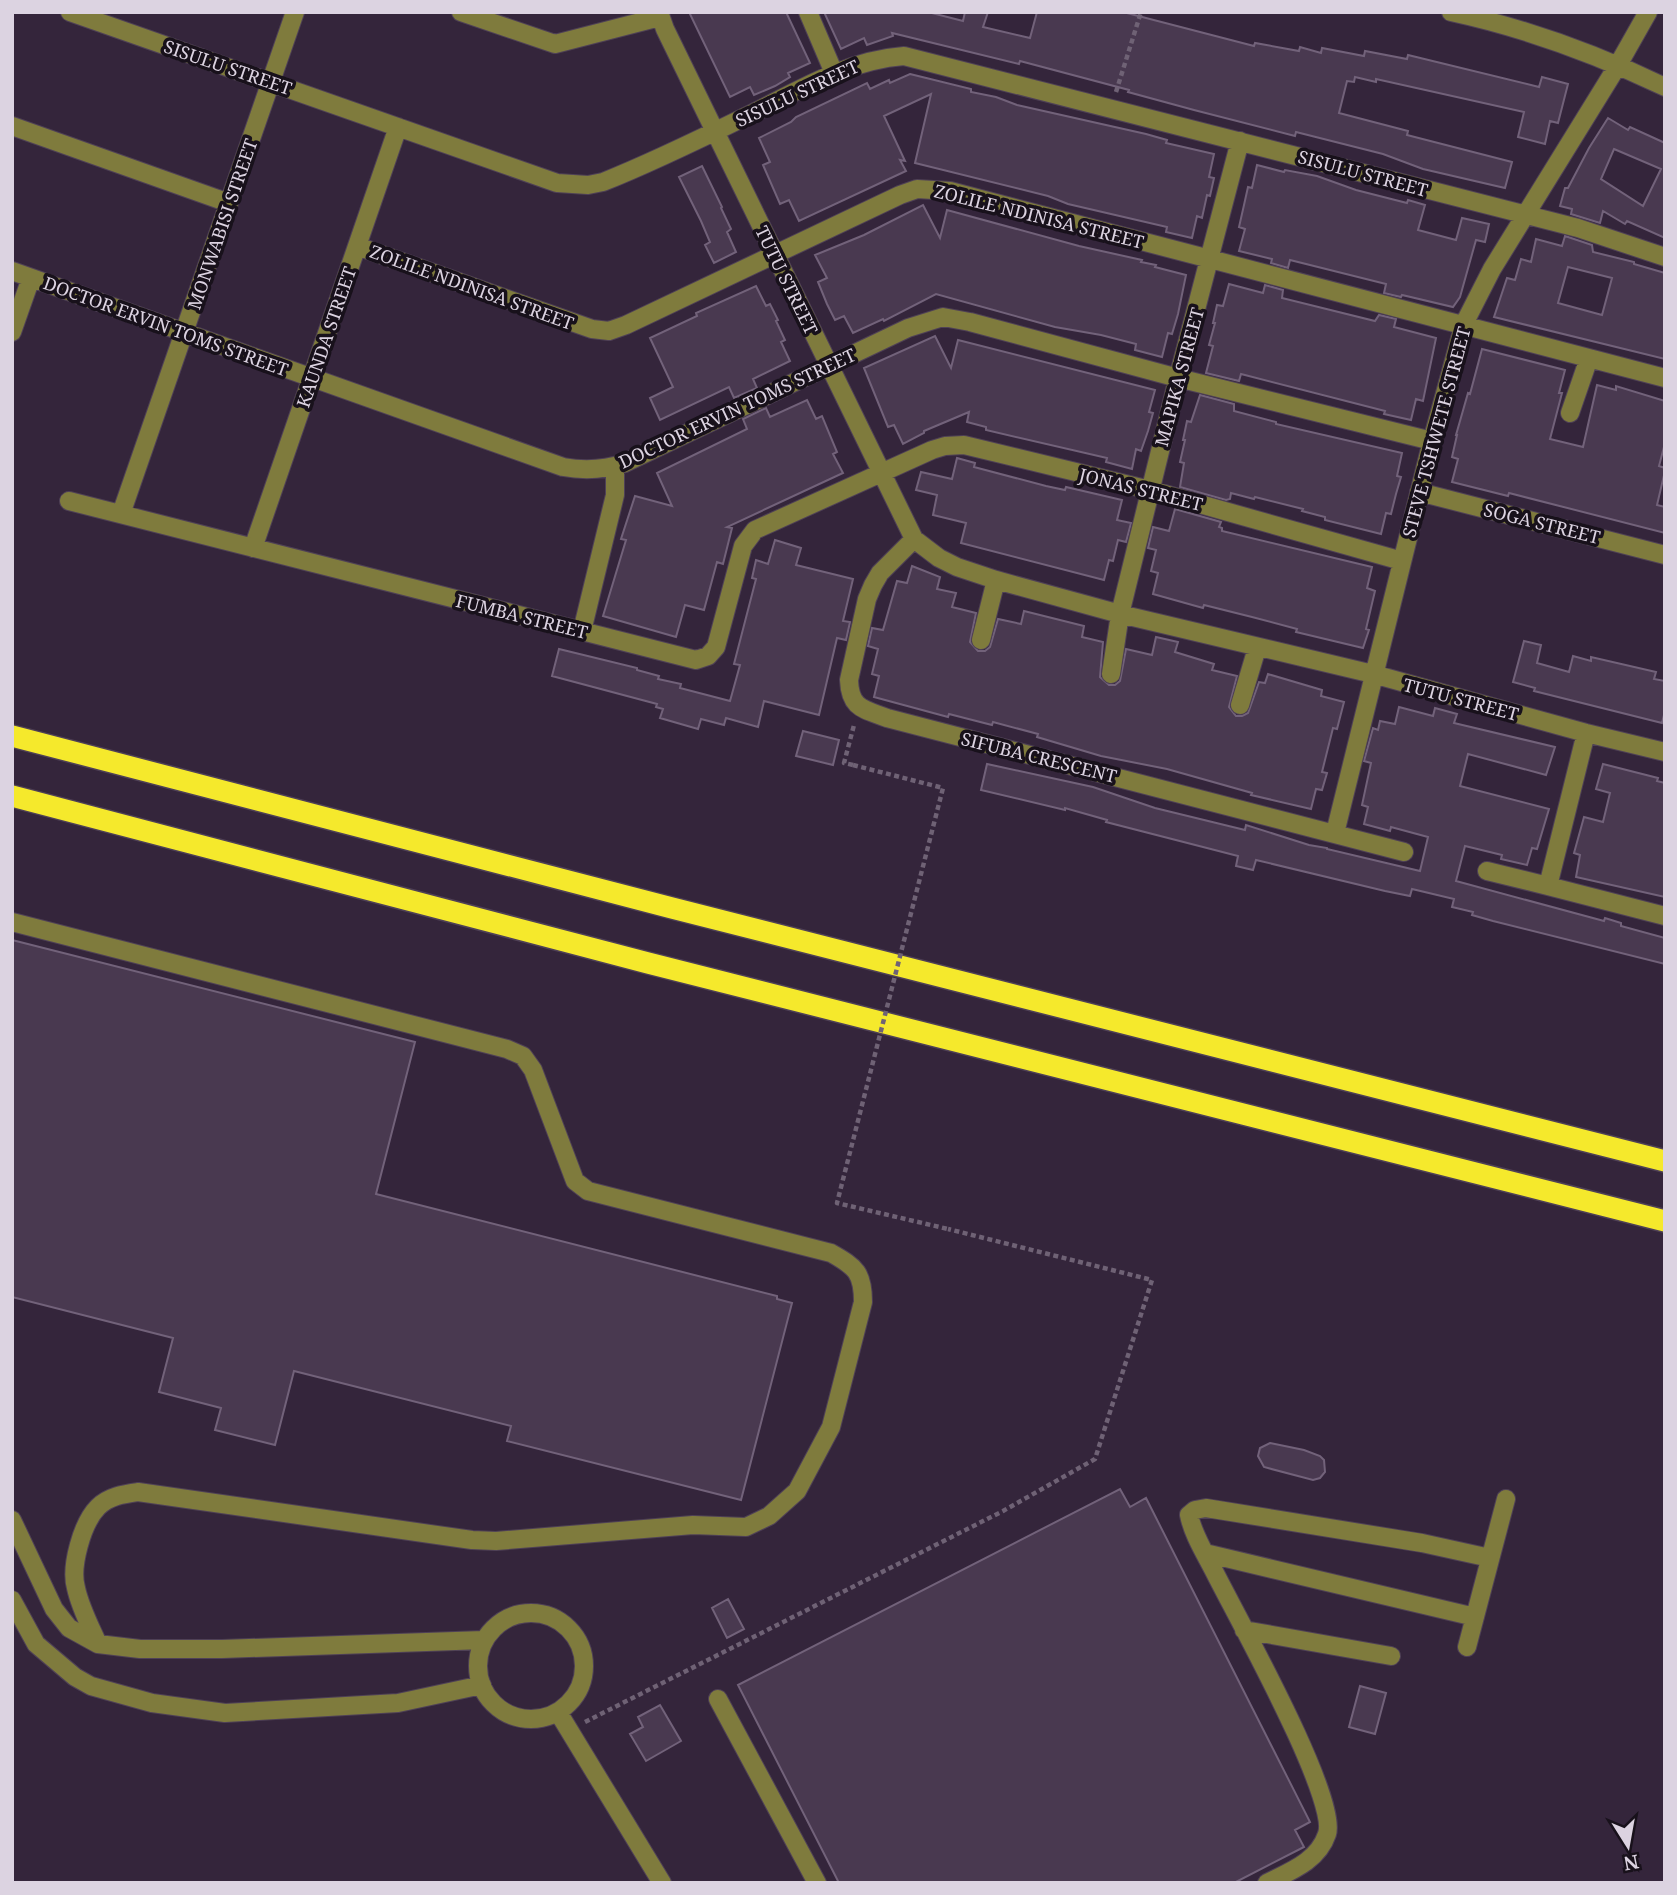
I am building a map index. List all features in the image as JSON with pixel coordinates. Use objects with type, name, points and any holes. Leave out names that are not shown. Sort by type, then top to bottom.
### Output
[{"type":"highway","points":[[12,736],[672,908],[1665,1161]]},
{"type":"highway","points":[[12,796],[648,963],[1665,1221]]},
{"type":"street","name":"SISULU STREET","points":[[71,12],[113,19],[271,83],[557,183],[588,185],[610,179],[834,73],[879,58],[904,57],[1603,235],[1665,257]]},
{"type":"street","name":"MONWABISI STREET","points":[[121,514],[295,12]]},
{"type":"street","points":[[461,12],[555,44],[660,15]]},
{"type":"street","points":[[808,12],[834,73]]},
{"type":"street","points":[[1451,12],[1535,34],[1618,65],[1665,87]]},
{"type":"street","name":"STEVE TSHWETE STREET","points":[[1335,833],[1419,492],[1464,324],[1492,269],[1648,12]]},
{"type":"street","name":"TUTU STREET","points":[[660,15],[914,539],[939,558],[996,580],[1120,614],[1373,674],[1665,752]]},
{"type":"street","points":[[12,126],[229,203]]},
{"type":"street","name":"KAUNDA STREET","points":[[253,548],[398,127]]},
{"type":"street","name":"MAPIKA STREET","points":[[1120,614],[1240,141]]},
{"type":"street","name":"ZOLILE NDINISA STREET","points":[[357,246],[600,331],[618,329],[900,195],[928,188],[950,191],[1665,378]]},
{"type":"street","name":"DOCTOR ERVIN TOMS STREET","points":[[12,271],[563,467],[591,470],[615,466],[908,328],[943,317],[970,321],[1178,378],[1432,442]]},
{"type":"street","points":[[12,332],[31,278]]},
{"type":"street","points":[[1570,413],[1589,358]]},
{"type":"street","name":"JONAS STREET","points":[[881,471],[932,450],[964,445],[1150,490],[1402,561]]},
{"type":"street","points":[[582,631],[615,495],[615,466]]},
{"type":"street","name":"FUMBA STREET","points":[[69,501],[690,659],[708,656],[718,641],[743,546],[750,536],[762,527],[881,471]]},
{"type":"street","name":"SOGA STREET","points":[[1419,492],[1665,555]]},
{"type":"street","points":[[859,707],[849,692],[849,680],[867,599],[880,572],[914,539]]},
{"type":"street","points":[[981,640],[996,580]]},
{"type":"street","points":[[1111,674],[1120,614]]},
{"type":"street","points":[[1240,705],[1257,648]]},
{"type":"street","name":"SIFUBA CRESCENT","points":[[859,707],[887,718],[1404,852]]},
{"type":"street","points":[[1548,886],[1586,733]]},
{"type":"street","points":[[1487,871],[1665,916]]},
{"type":"street","points":[[12,922],[507,1049],[523,1056],[533,1070],[575,1181],[588,1191],[831,1253],[853,1265],[863,1282],[863,1303],[831,1427],[797,1491],[769,1516],[746,1527],[693,1525],[496,1541],[472,1540],[138,1492],[114,1496],[98,1507],[82,1533],[75,1568],[75,1587],[97,1644]]},
{"type":"street","points":[[1467,1647],[1506,1499]]},
{"type":"street","points":[[1267,1883],[1304,1864],[1320,1851],[1328,1832],[1329,1818],[1314,1770],[1205,1553],[1189,1519],[1191,1512],[1200,1508],[1422,1543],[1490,1558]]},
{"type":"street","points":[[12,1520],[54,1609],[69,1628],[97,1644],[140,1649],[222,1650],[484,1640]]},
{"type":"street","points":[[1205,1553],[1475,1617]]},
{"type":"street","points":[[12,1600],[36,1644],[75,1677],[92,1686],[152,1703],[225,1713],[398,1703],[482,1685]]},
{"type":"street","points":[[530,1613],[549,1616],[565,1625],[577,1639],[583,1655],[584,1671],[580,1687],[571,1701],[558,1712],[542,1718],[526,1719],[509,1715],[495,1706],[484,1693],[482,1685],[478,1676],[478,1657],[484,1640],[496,1626],[512,1616],[530,1613]]},
{"type":"street","points":[[1244,1630],[1391,1656]]},
{"type":"street","points":[[718,1699],[817,1883]]},
{"type":"street","points":[[558,1712],[662,1883]]},
{"type":"path","points":[[1111,109],[1141,12]]},
{"type":"path","points":[[569,1730],[651,1686],[733,1649],[1003,1511],[1095,1459],[1152,1280],[837,1203],[943,788],[844,763],[859,707]]},
{"type":"building","points":[[689,12],[786,12],[810,63],[788,73],[790,77],[775,86],[754,95],[750,87],[730,97]]},
{"type":"building","points":[[824,12],[928,12],[963,21],[965,12],[988,12],[983,27],[1030,38],[1037,12],[1123,12],[1254,46],[1255,43],[1299,51],[1300,47],[1321,53],[1322,48],[1364,56],[1365,51],[1407,59],[1408,55],[1539,87],[1542,77],[1568,84],[1558,123],[1550,121],[1545,144],[1518,137],[1524,112],[1376,79],[1376,82],[1355,77],[1354,82],[1347,81],[1339,113],[1408,131],[1407,135],[1512,162],[1505,188],[1423,169],[1383,154],[1296,132],[1295,136],[1194,110],[1020,61],[1019,64],[892,33],[893,36],[867,45],[864,38],[841,49]]},
{"type":"building","points":[[910,74],[971,89],[971,92],[1017,105],[1146,134],[1167,140],[1166,143],[1214,154],[1209,177],[1214,178],[1210,196],[1207,195],[1202,218],[1197,216],[1192,238],[1166,232],[1167,227],[915,163],[931,94],[884,116],[905,161],[900,160],[906,171],[799,221],[789,200],[780,204],[763,165],[770,162],[759,138],[867,83],[870,89]]},
{"type":"building","points":[[1608,118],[1628,130],[1630,127],[1665,143],[1665,238],[1627,221],[1625,224],[1603,211],[1600,223],[1571,214],[1572,209],[1560,206],[1565,188],[1568,188]],"holes":[[[1614,149],[1661,169],[1643,206],[1601,179]]]},
{"type":"building","points":[[1257,165],[1317,176],[1356,190],[1425,205],[1418,230],[1456,240],[1462,218],[1489,224],[1485,242],[1476,240],[1460,297],[1453,307],[1402,295],[1401,297],[1384,293],[1386,284],[1290,260],[1288,268],[1271,263],[1272,259],[1239,251],[1245,229],[1239,227],[1248,187],[1252,188]]},
{"type":"building","points":[[702,166],[731,229],[727,232],[736,252],[714,263],[705,245],[710,242],[679,177]]},
{"type":"building","points":[[923,205],[940,238],[947,210],[1142,260],[1141,262],[1156,265],[1155,267],[1186,275],[1178,314],[1172,334],[1168,333],[1162,357],[1135,350],[1136,344],[1055,327],[936,294],[884,321],[883,319],[853,333],[844,316],[835,320],[827,304],[818,282],[827,278],[815,255],[864,235]]},
{"type":"building","points":[[1565,236],[1592,245],[1593,252],[1665,273],[1665,359],[1494,317],[1507,278],[1515,280],[1521,259],[1531,262],[1536,239],[1562,246]],"holes":[[[1568,267],[1612,278],[1602,315],[1558,303]]]},
{"type":"building","points":[[1229,284],[1263,293],[1265,285],[1283,290],[1282,298],[1375,321],[1379,315],[1396,319],[1394,327],[1436,338],[1423,401],[1416,399],[1411,420],[1241,374],[1239,381],[1206,373],[1213,346],[1209,345],[1217,305],[1223,306]]},
{"type":"building","points":[[756,286],[766,306],[770,304],[778,320],[776,321],[785,340],[781,342],[790,361],[753,379],[757,388],[734,398],[729,387],[660,420],[650,398],[673,387],[650,338],[697,316],[696,313]]},
{"type":"building","points":[[935,336],[951,368],[958,340],[1155,390],[1149,412],[1153,413],[1148,431],[1141,451],[1136,449],[1132,469],[1106,462],[1107,458],[986,430],[986,427],[967,422],[969,412],[924,431],[903,444],[894,425],[888,427],[864,368]]},
{"type":"building","points":[[1482,349],[1565,370],[1550,439],[1583,447],[1597,385],[1616,390],[1616,386],[1665,401],[1665,443],[1659,466],[1665,468],[1665,471],[1657,505],[1665,507],[1665,533],[1509,493],[1508,496],[1452,482],[1458,459],[1452,457],[1456,435]]},
{"type":"building","points":[[1200,395],[1234,404],[1234,411],[1276,424],[1402,453],[1397,476],[1401,477],[1391,514],[1386,513],[1381,534],[1325,520],[1325,517],[1302,511],[1303,509],[1255,497],[1254,499],[1231,493],[1230,499],[1226,500],[1180,487],[1184,463],[1180,462],[1187,421],[1191,422]]},
{"type":"building","points":[[807,400],[816,419],[822,416],[837,452],[833,454],[843,473],[727,527],[732,528],[723,564],[717,562],[704,610],[685,605],[676,637],[603,616],[626,540],[621,539],[635,496],[672,506],[657,473],[747,429],[743,419],[766,408],[770,417]]},
{"type":"building","points":[[957,458],[975,463],[974,467],[1046,486],[1065,490],[1066,487],[1122,500],[1117,520],[1131,523],[1126,542],[1118,540],[1113,561],[1109,560],[1104,580],[961,543],[966,523],[933,515],[937,495],[916,490],[921,472],[952,479]]},
{"type":"building","points":[[1175,509],[1221,522],[1219,527],[1222,531],[1372,567],[1367,588],[1375,591],[1366,629],[1369,630],[1363,648],[1296,632],[1297,629],[1252,617],[1204,605],[1203,608],[1153,594],[1158,573],[1151,571],[1156,550],[1148,548],[1153,527],[1169,531]]},
{"type":"building","points":[[775,540],[801,548],[796,565],[853,579],[843,621],[850,622],[846,640],[837,638],[819,715],[764,701],[758,727],[726,718],[724,725],[701,719],[698,729],[660,718],[663,709],[656,707],[657,704],[552,676],[559,649],[637,668],[659,676],[658,679],[681,684],[680,688],[730,701],[740,665],[734,664],[756,579],[752,578],[756,560],[768,564]]},
{"type":"building","points":[[912,566],[940,577],[937,589],[956,593],[952,607],[976,613],[970,642],[978,651],[985,651],[990,647],[998,619],[1021,624],[1024,611],[1084,626],[1082,637],[1103,642],[1100,677],[1109,685],[1120,681],[1126,649],[1152,655],[1156,637],[1178,642],[1175,652],[1214,664],[1212,670],[1237,676],[1229,707],[1236,716],[1248,713],[1259,682],[1265,683],[1268,674],[1322,690],[1321,696],[1344,702],[1337,729],[1333,728],[1322,772],[1327,773],[1322,790],[1316,789],[1311,809],[1251,795],[1252,793],[1167,769],[1101,756],[993,722],[992,725],[949,714],[948,717],[874,697],[879,676],[872,674],[878,649],[868,646],[872,628],[883,630],[897,581],[907,583]]},
{"type":"building","points":[[1524,641],[1541,645],[1537,663],[1569,672],[1573,656],[1591,661],[1591,657],[1656,672],[1654,679],[1665,681],[1665,711],[1662,723],[1534,691],[1535,688],[1513,682]]},
{"type":"building","points":[[1399,707],[1433,716],[1435,708],[1457,714],[1454,723],[1555,747],[1546,775],[1468,754],[1460,786],[1549,809],[1537,849],[1532,848],[1527,865],[1501,859],[1502,855],[1465,846],[1456,881],[1604,921],[1605,918],[1621,923],[1621,926],[1665,938],[1665,964],[1472,915],[1473,912],[1452,907],[1454,899],[1412,889],[1410,896],[1256,860],[1253,870],[1236,866],[1238,856],[1106,822],[1107,820],[1065,808],[981,790],[987,764],[1093,787],[1155,808],[1245,830],[1246,825],[1309,845],[1420,871],[1428,837],[1391,827],[1390,831],[1364,824],[1368,807],[1362,805],[1371,763],[1364,761],[1373,728],[1378,730],[1380,721],[1395,724]]},
{"type":"building","points":[[803,731],[839,740],[833,765],[796,756]]},
{"type":"building","points":[[1603,764],[1658,778],[1657,781],[1665,783],[1665,897],[1576,877],[1580,855],[1574,853],[1584,817],[1603,822],[1610,793],[1596,789]]},
{"type":"building","points":[[12,940],[415,1042],[376,1194],[777,1296],[777,1299],[792,1303],[741,1500],[507,1441],[511,1426],[294,1371],[275,1445],[215,1430],[221,1408],[159,1392],[173,1338],[12,1297]]},
{"type":"building","points":[[1270,1443],[1320,1456],[1324,1460],[1325,1472],[1320,1478],[1313,1480],[1264,1467],[1258,1456],[1260,1448]]},
{"type":"building","points":[[1120,1489],[1130,1507],[1146,1498],[1310,1822],[1295,1830],[1304,1847],[1234,1883],[839,1883],[738,1685]]},
{"type":"building","points":[[728,1599],[744,1629],[727,1638],[712,1608]]},
{"type":"building","points":[[1360,1686],[1386,1693],[1375,1734],[1349,1727]]},
{"type":"building","points":[[660,1705],[681,1741],[646,1761],[630,1734],[643,1727],[638,1717]]}]
